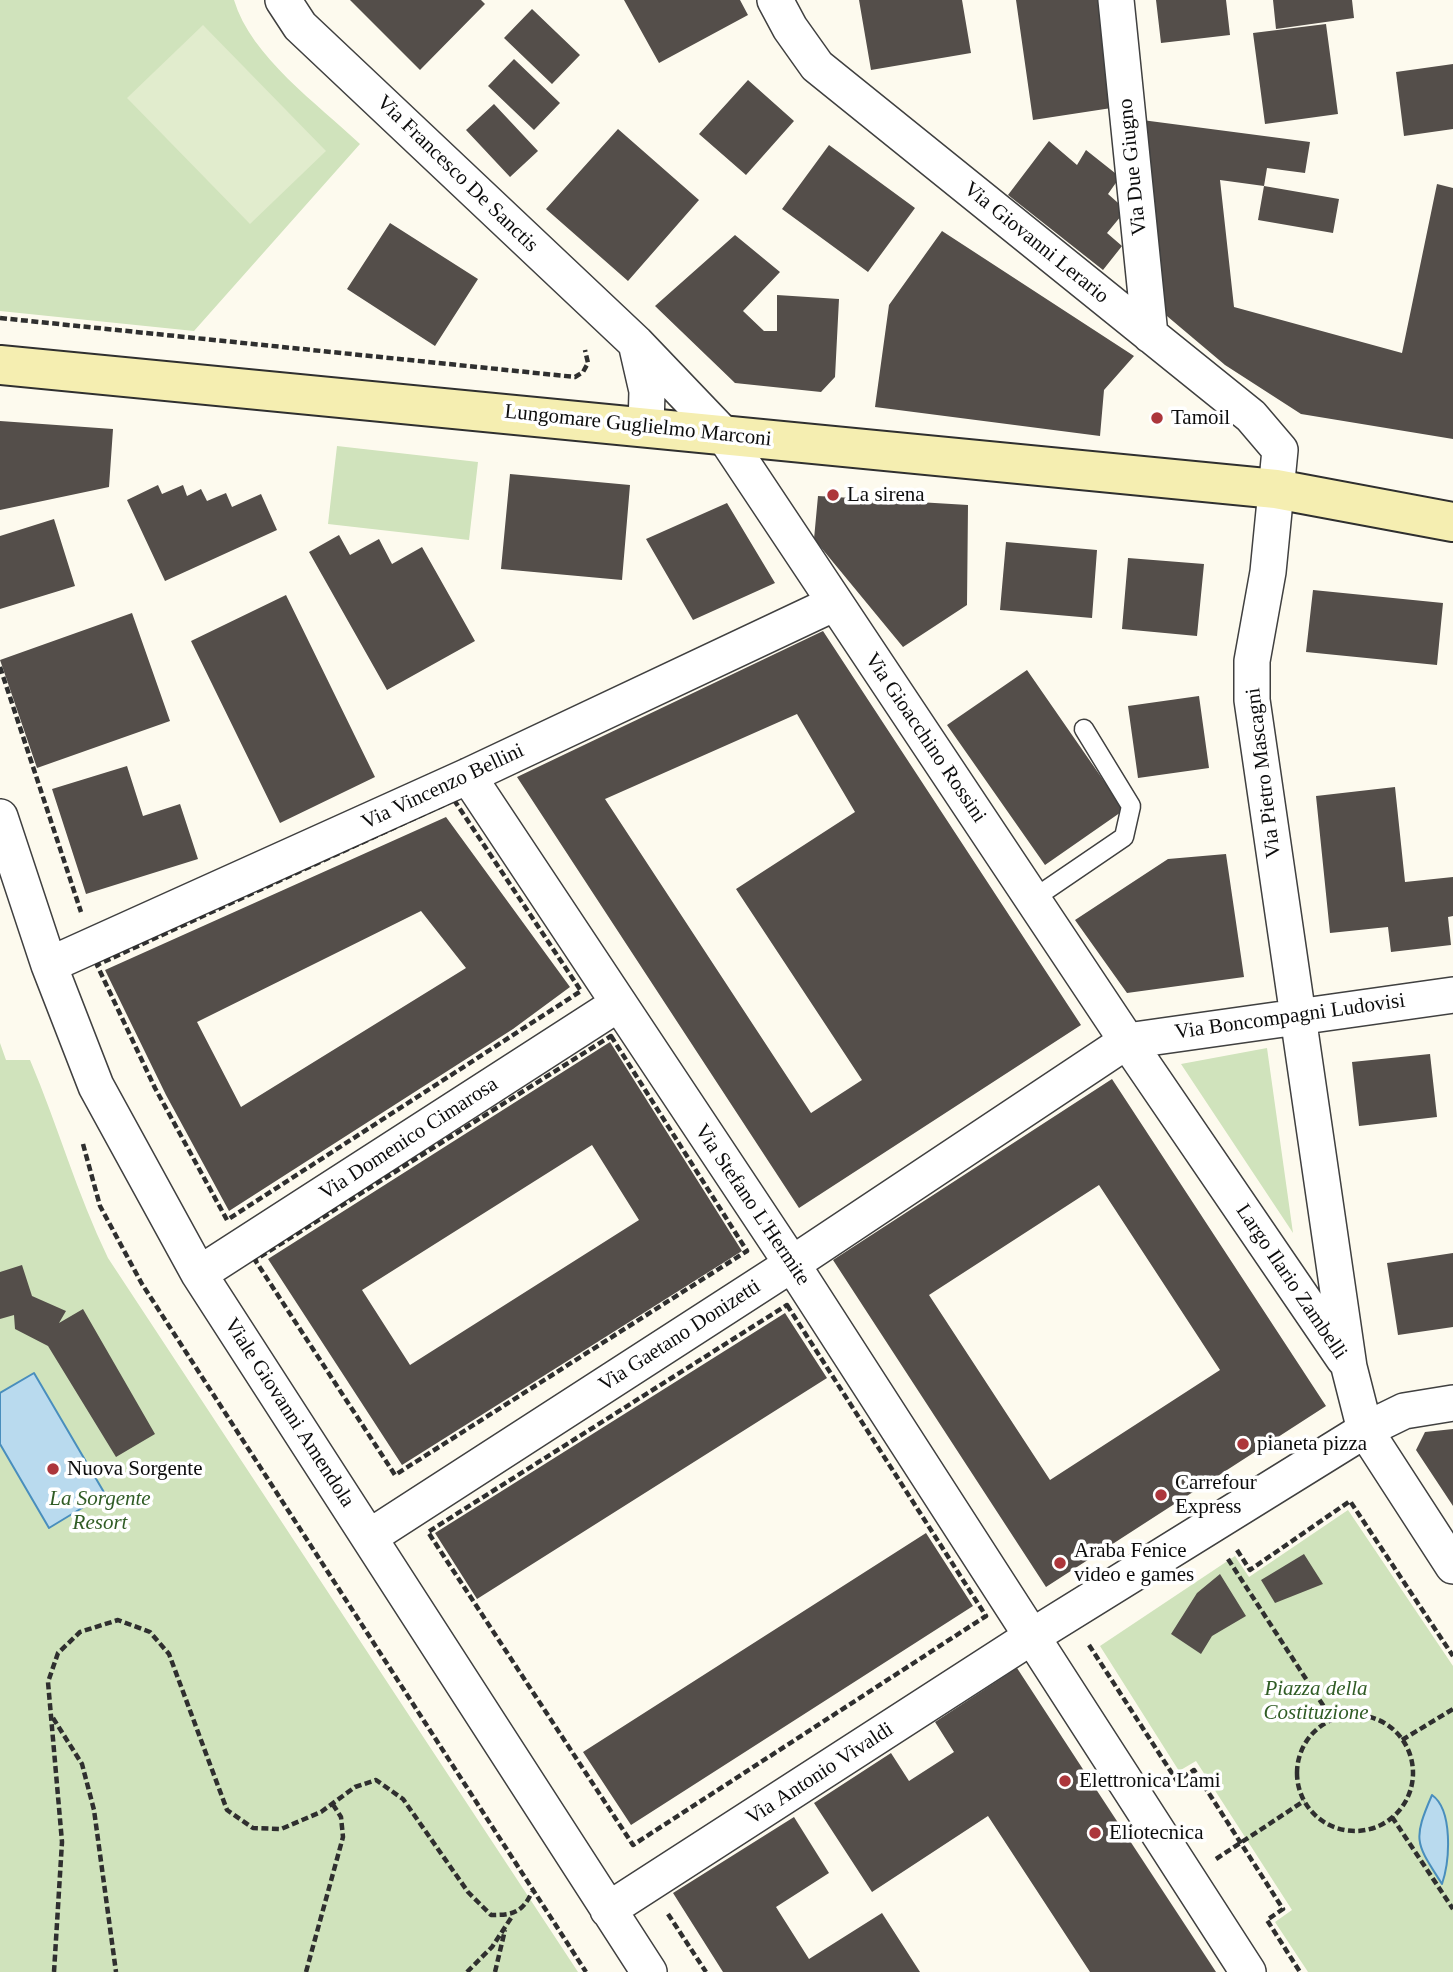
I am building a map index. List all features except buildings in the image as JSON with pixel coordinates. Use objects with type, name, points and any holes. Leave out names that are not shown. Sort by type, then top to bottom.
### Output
[{"type":"street","name":"Via Francesco De Sanctis","points":[[283,0],[300,26],[636,344],[723,434]]},
{"type":"street","name":"Via Giovanni Lerario","points":[[775,0],[790,28],[817,66],[1251,416],[1280,450],[1276,489]]},
{"type":"street","name":"Via Due Giugno","points":[[1116,0],[1150,334]]},
{"type":"street","points":[[636,344],[648,391],[646,427]]},
{"type":"street","name":"Lungomare Guglielmo Marconi","points":[[0,365],[1276,489],[1445,513]]},
{"type":"street","name":"Via Gioacchino Rossini","points":[[723,434],[1127,1041]]},
{"type":"street","name":"Via Pietro Mascagni","points":[[1276,489],[1268,572],[1252,661],[1252,700],[1296,1016]]},
{"type":"street","name":"Via Vincenzo Bellini","points":[[48,965],[468,776],[835,603]]},
{"type":"street","name":"Via Stefano L'Hermite","points":[[468,776],[792,1264],[1031,1637]]},
{"type":"street","name":"Viale Giovanni Amendola","points":[[0,817],[48,965],[96,1086],[199,1274],[302,1437],[371,1536],[649,1972]]},
{"type":"street","name":"Via Boncompagni Ludovisi","points":[[1127,1041],[1453,995]]},
{"type":"street","name":"Via Domenico Cimarosa","points":[[199,1274],[618,1004]]},
{"type":"street","name":"Largo Ilario Zambelli","points":[[1296,1016],[1349,1367]]},
{"type":"street","name":"Largo Ilario Zambelli","points":[[1127,1041],[1349,1367]]},
{"type":"street","name":"Via Gaetano Donizetti","points":[[371,1536],[792,1264],[1127,1041]]},
{"type":"street","points":[[1349,1367],[1365,1430],[1453,1566]]},
{"type":"street","points":[[1248,1972],[1031,1637],[1365,1430],[1404,1411],[1453,1403]]},
{"type":"street","name":"Via Antonio Vivaldi","points":[[608,1910],[1031,1637]]},
{"type":"lane","points":[[1033,899],[1124,837],[1130,821],[1131,806],[1084,729]]},
{"type":"path","points":[[0,318],[575,377],[583,372],[588,363],[587,351],[577,342]]},
{"type":"path","points":[[0,667],[82,916]]},
{"type":"path","points":[[454,800],[581,992],[227,1220],[155,1088],[97,965],[454,800]]},
{"type":"path","points":[[611,1036],[747,1251],[395,1475],[255,1260],[611,1036]]},
{"type":"path","points":[[82,1139],[100,1206],[142,1284],[586,1972]]},
{"type":"path","points":[[787,1305],[986,1616],[633,1845],[428,1532],[787,1305]]},
{"type":"path","points":[[1332,1719],[1225,1555],[1236,1548],[1250,1570],[1350,1501],[1453,1656]]},
{"type":"path","points":[[54,1972],[62,1842],[48,1682],[58,1653],[80,1632],[118,1620],[150,1632],[169,1654],[227,1810],[253,1828],[281,1829],[321,1812],[355,1787],[376,1780],[402,1799],[468,1892],[491,1914],[513,1914]]},
{"type":"path","points":[[1099,1636],[1088,1643],[1177,1781],[1194,1770],[1283,1909],[1266,1920],[1300,1972]]},
{"type":"path","points":[[1402,1740],[1453,1709]]},
{"type":"path","points":[[1347,1715],[1363,1716],[1392,1728],[1402,1740],[1413,1772],[1403,1804],[1392,1817],[1378,1826],[1345,1830],[1314,1815],[1298,1786],[1299,1754],[1307,1739],[1332,1719],[1347,1715]]},
{"type":"path","points":[[52,1716],[82,1764],[94,1810],[117,1972]]},
{"type":"path","points":[[1187,1877],[1304,1801]]},
{"type":"path","points":[[306,1972],[343,1836],[341,1817],[332,1803]]},
{"type":"path","points":[[1392,1817],[1453,1909]]},
{"type":"path","points":[[467,1972],[492,1947],[513,1914],[525,1906],[533,1892]]},
{"type":"path","points":[[495,1972],[505,1926]]},
{"type":"green space","points":[[0,0],[234,0],[255,41],[270,60],[360,144],[194,331],[0,311]]},
{"type":"green space","points":[[203,25],[326,151],[250,224],[127,98]]},
{"type":"green space","points":[[337,446],[478,462],[469,540],[328,524]]},
{"type":"green space","name":"La Sorgente Resort","points":[[0,1043],[6,1060],[30,1060],[108,1258],[578,1972],[0,1972]]},
{"type":"green space","points":[[1267,1048],[1293,1233],[1181,1064]]},
{"type":"green space","name":"Piazza della Costituzione","points":[[1348,1510],[1453,1666],[1453,1972],[1308,1972],[1275,1922],[1292,1910],[1196,1761],[1179,1771],[1100,1646],[1235,1556],[1249,1577]]},
{"type":"water","name":"Nuova Sorgente","points":[[34,1373],[105,1494],[49,1528],[0,1444],[0,1393]]},
{"type":"water","points":[[1432,1795],[1439,1802],[1447,1823],[1447,1862],[1442,1884],[1422,1850],[1420,1841],[1421,1823]]},
{"type":"place","name":"Tamoil","points":[[1157,418]]},
{"type":"place","name":"La sirena","points":[[833,495]]},
{"type":"place","name":"pianeta pizza","points":[[1243,1444]]},
{"type":"place","name":"Nuova Sorgente","points":[[53,1469]]},
{"type":"place","name":"Carrefour Express","points":[[1161,1495]]},
{"type":"place","name":"Araba Fenice video e games","points":[[1060,1563]]},
{"type":"place","name":"Elettronica Lami","points":[[1065,1781]]},
{"type":"place","name":"Eliotecnica","points":[[1095,1833]]}]
